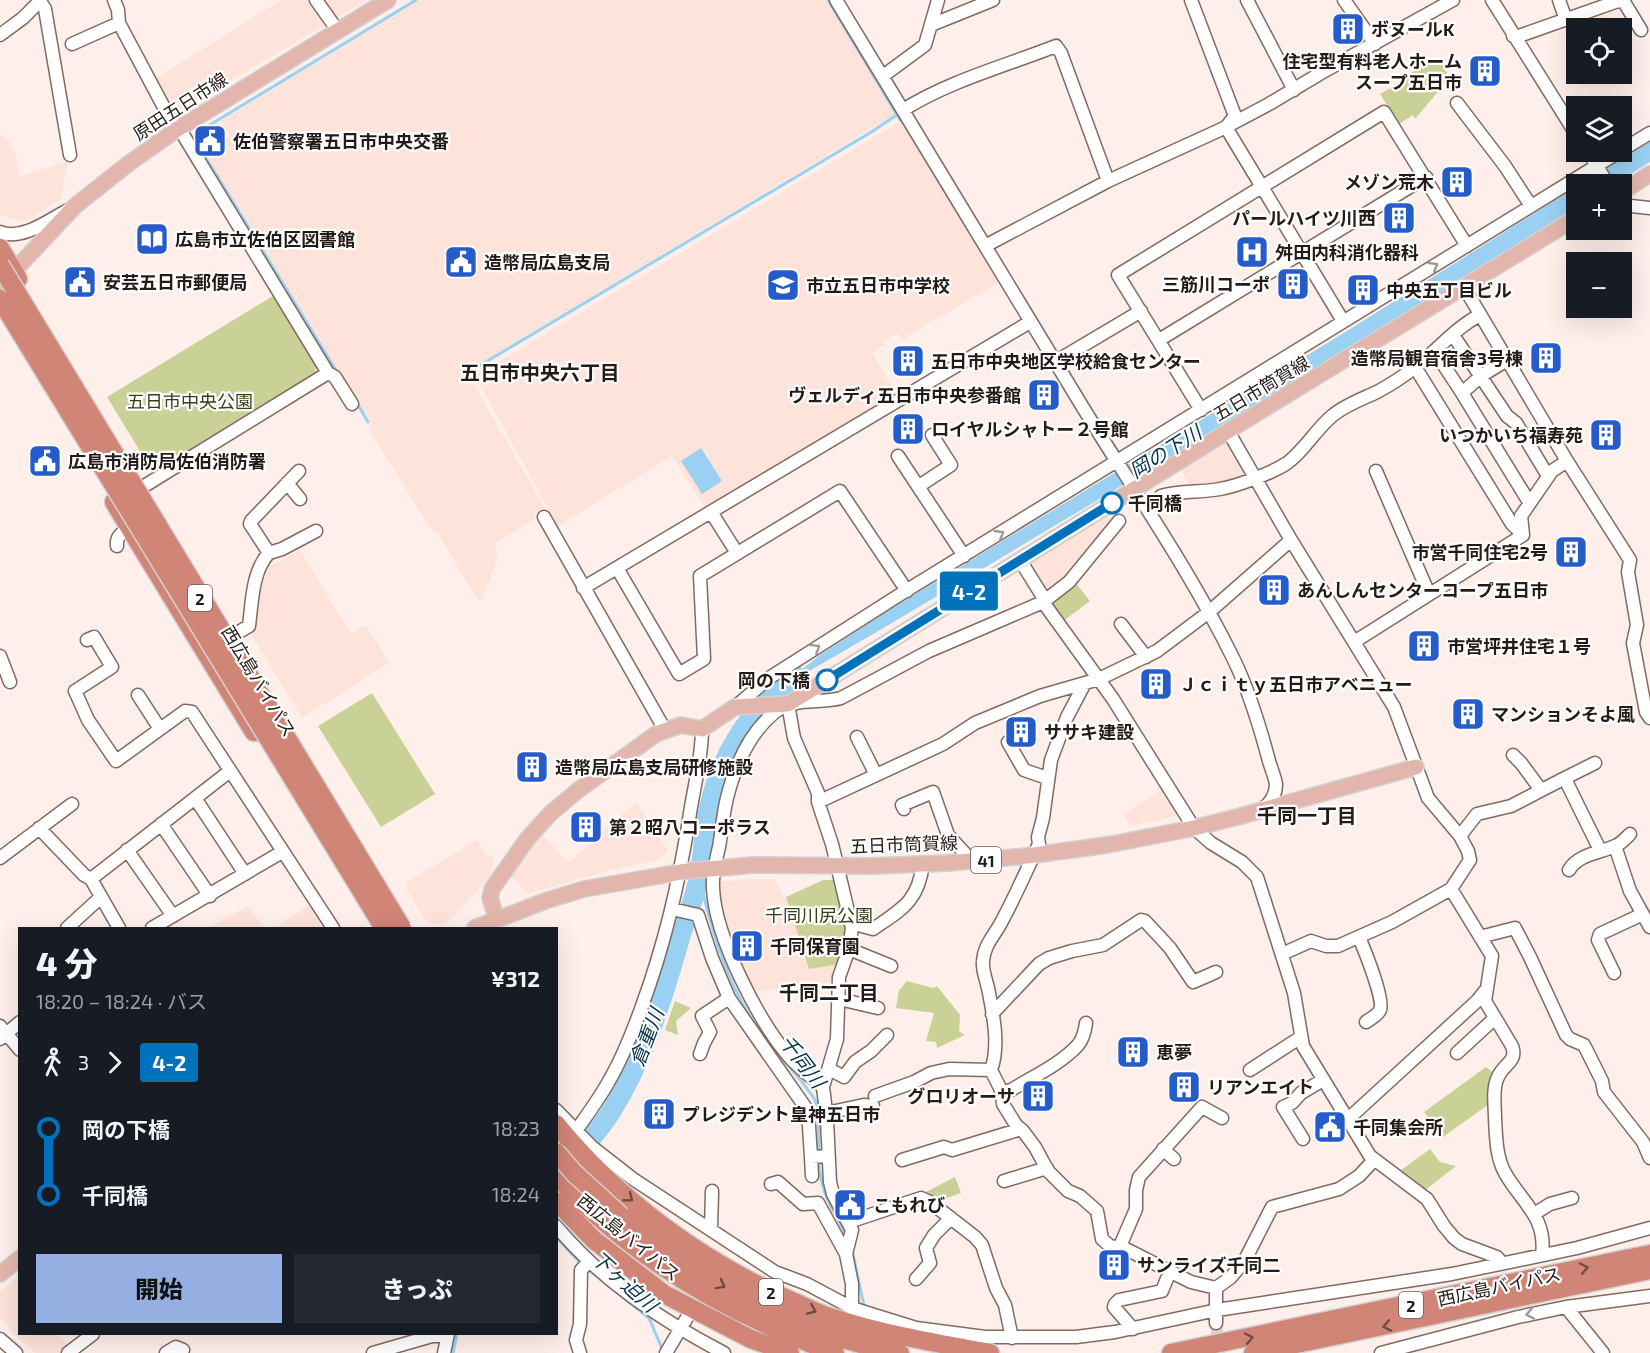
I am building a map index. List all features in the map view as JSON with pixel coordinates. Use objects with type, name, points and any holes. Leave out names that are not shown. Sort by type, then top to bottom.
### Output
[{"type":"highway","name":"西広島バイパス","points":[[0,248],[7,269],[401,927]]},
{"type":"highway","name":"西広島バイパス","points":[[7,269],[408,927]]},
{"type":"highway","name":"西広島バイパス","points":[[0,301],[383,927]]},
{"type":"highway","name":"西広島バイパス","points":[[0,314],[373,927]]},
{"type":"highway","name":"西広島バイパス","points":[[558,1127],[567,1142],[574,1173],[653,1261],[743,1315],[796,1339],[836,1353]]},
{"type":"highway","name":"2","points":[[567,1142],[589,1153],[616,1187],[681,1240],[752,1284],[829,1317],[911,1338],[990,1353]]},
{"type":"highway","name":"西広島バイパス","points":[[558,1178],[616,1222],[663,1249],[703,1276],[752,1302],[802,1325],[847,1340],[900,1353]]},
{"type":"highway","points":[[558,1203],[594,1240],[664,1294],[751,1339],[790,1353]]},
{"type":"highway","name":"西広島バイパス","points":[[1171,1353],[1650,1254]]},
{"type":"highway","name":"西広島バイパス","points":[[1253,1353],[1650,1270]]},
{"type":"main road","name":"原田五日市線","points":[[0,286],[7,269],[75,206],[128,164],[177,129],[388,0]]},
{"type":"main road","points":[[1632,186],[1650,174]]},
{"type":"main road","name":"五日市筒賀線","points":[[783,704],[1020,560],[1133,487],[1566,224]]},
{"type":"main road","name":"原田五日市線","points":[[0,301],[7,269]]},
{"type":"main road","points":[[497,919],[490,898],[492,889],[534,832],[551,813],[577,791],[632,750],[665,730],[681,725],[702,729],[739,707],[783,704]]},
{"type":"main road","name":"五日市筒賀線","points":[[477,927],[544,901],[584,889],[713,868],[923,864],[1034,855],[1107,844],[1194,828],[1416,767]]},
{"type":"main road","points":[[0,1274],[18,1260]]},
{"type":"street","points":[[114,0],[119,22],[177,129],[328,372],[335,377],[352,405]]},
{"type":"street","points":[[316,0],[338,31]]},
{"type":"street","points":[[837,0],[1030,322],[1209,612],[1235,661],[1262,734],[1276,784],[1269,805],[1257,812]]},
{"type":"street","points":[[883,76],[925,45],[938,0]]},
{"type":"street","points":[[931,26],[993,0]]},
{"type":"street","points":[[1191,0],[1235,116],[1227,126]]},
{"type":"street","points":[[1247,0],[1294,90]]},
{"type":"street","points":[[1344,0],[1375,44]]},
{"type":"street","points":[[985,246],[1108,181],[1227,126],[1453,0]]},
{"type":"street","points":[[1492,0],[1566,118]]},
{"type":"street","points":[[1513,36],[1566,20],[1559,0]]},
{"type":"street","points":[[0,34],[23,18],[40,1],[45,9],[70,155]]},
{"type":"street","points":[[1572,18],[1619,1],[1624,2],[1641,30]]},
{"type":"street","points":[[72,44],[119,22]]},
{"type":"street","points":[[903,110],[963,81],[1056,46],[1061,53],[1108,181]]},
{"type":"street","points":[[1457,103],[1505,166],[1531,206]]},
{"type":"street","points":[[1201,410],[1118,275],[1384,112],[1467,246]]},
{"type":"street","points":[[1227,126],[1261,187],[1343,321]]},
{"type":"street","points":[[1632,144],[1650,133]]},
{"type":"street","points":[[1595,162],[1602,174]]},
{"type":"street","points":[[739,707],[769,678],[907,591],[1118,464],[1343,321],[1605,162]]},
{"type":"street","points":[[1159,340],[1426,177]]},
{"type":"street","points":[[0,232],[13,235],[25,232],[75,206]]},
{"type":"street","points":[[1632,206],[1650,208]]},
{"type":"street","points":[[1464,287],[1567,461],[1629,560],[1628,572],[1637,625],[1633,643],[1646,712],[1650,718]]},
{"type":"street","points":[[1055,362],[1141,310]]},
{"type":"street","points":[[1161,496],[1179,491],[1224,488],[1283,466],[1292,460],[1316,431],[1334,414],[1386,387],[1415,367],[1468,321],[1480,315]]},
{"type":"street","points":[[583,588],[1030,322]]},
{"type":"street","points":[[1457,340],[1507,416],[1516,423],[1548,476]]},
{"type":"street","points":[[1439,357],[1529,502]]},
{"type":"street","points":[[1462,393],[1481,376],[1507,360]]},
{"type":"street","points":[[1415,367],[1512,524],[1523,535]]},
{"type":"street","points":[[141,488],[328,372]]},
{"type":"street","points":[[1228,431],[1291,540],[1394,707],[1428,798],[1460,836],[1470,860],[1451,890],[1392,922],[1332,947],[1311,940],[1282,954]]},
{"type":"street","points":[[919,486],[951,465],[932,435]]},
{"type":"street","points":[[898,456],[964,556]]},
{"type":"street","points":[[1523,535],[1521,516],[1529,502],[1552,471],[1567,461]]},
{"type":"street","points":[[269,553],[250,524],[299,471]]},
{"type":"street","points":[[1376,471],[1429,594]]},
{"type":"street","points":[[287,483],[300,499]]},
{"type":"street","points":[[617,568],[679,674],[704,659],[700,576],[840,491],[907,591]]},
{"type":"street","points":[[711,512],[737,553]]},
{"type":"street","points":[[544,517],[665,730]]},
{"type":"street","points":[[823,1087],[803,1070],[779,1043],[735,964],[724,938],[714,900],[713,868],[723,814],[738,763],[754,734],[783,704],[831,701],[841,698],[928,651],[1043,602],[1069,582],[1119,521]]},
{"type":"street","points":[[117,546],[119,535],[129,528]]},
{"type":"street","points":[[232,636],[249,626],[256,578],[262,560],[269,553],[282,549],[316,531]]},
{"type":"street","points":[[1354,642],[1523,535]]},
{"type":"street","points":[[818,802],[943,744],[975,723],[1040,696],[1099,679],[1163,648],[1209,612],[1291,540]]},
{"type":"street","points":[[1020,560],[1043,597],[1043,602],[1099,679],[1194,828],[1211,843],[1242,862],[1257,877],[1294,993],[1303,1046],[1374,1160],[1427,1199],[1444,1227],[1454,1238],[1462,1244],[1497,1257],[1502,1263]]},
{"type":"street","points":[[1121,624],[1146,657]]},
{"type":"street","points":[[87,640],[94,637],[112,667],[75,691],[88,720],[116,761],[185,711],[192,712],[332,927]]},
{"type":"street","points":[[0,656],[10,681]]},
{"type":"street","points":[[1085,683],[1067,717],[1051,760],[1038,837],[1039,844],[984,955],[983,970],[992,1014],[995,1056],[991,1071],[1002,1092],[1003,1104],[1016,1125],[1035,1147],[1047,1168],[1068,1191],[1080,1196],[1097,1211],[1102,1239],[1111,1247],[1120,1246],[1191,1282],[1216,1288],[1230,1278],[1244,1262],[1269,1210],[1339,1189],[1359,1176],[1374,1160]]},
{"type":"street","points":[[138,695],[160,729]]},
{"type":"street","points":[[783,704],[794,738],[818,793],[818,802],[832,843],[851,923],[852,938],[839,977],[837,1039],[823,1087],[826,1113],[819,1157],[812,1176]]},
{"type":"street","points":[[567,1142],[611,1079],[654,972],[675,910],[684,872],[689,816],[700,766],[702,729]]},
{"type":"street","points":[[857,737],[876,775]]},
{"type":"street","points":[[1008,742],[1024,770],[1047,778]]},
{"type":"street","points":[[1513,755],[1541,790]]},
{"type":"street","points":[[1460,836],[1477,814],[1511,806],[1595,763]]},
{"type":"street","points":[[91,879],[230,771]]},
{"type":"street","points":[[1563,779],[1600,850]]},
{"type":"street","points":[[904,809],[902,805],[933,792],[948,835],[972,861]]},
{"type":"street","points":[[195,798],[245,874]]},
{"type":"street","points":[[0,858],[72,804]]},
{"type":"street","points":[[161,824],[210,896]]},
{"type":"street","points":[[39,828],[84,875],[91,879],[118,927]]},
{"type":"street","points":[[1569,870],[1572,865],[1600,850],[1615,846],[1630,834]]},
{"type":"street","points":[[1615,846],[1630,891],[1650,927]]},
{"type":"street","points":[[127,850],[173,916]]},
{"type":"street","points":[[154,927],[282,852]]},
{"type":"street","points":[[851,923],[873,929],[906,905],[920,885],[923,864]]},
{"type":"street","points":[[1451,890],[1492,956],[1485,1001],[1512,1046],[1514,1054],[1512,1061],[1497,1079],[1495,1103],[1498,1150],[1504,1171],[1541,1227],[1542,1255]]},
{"type":"street","points":[[68,927],[101,897]]},
{"type":"street","points":[[675,910],[699,917],[712,958],[729,999],[808,1112],[819,1157],[833,1194],[852,1230],[847,1252]]},
{"type":"street","points":[[1614,973],[1598,940],[1600,934],[1643,914]]},
{"type":"street","points":[[992,1014],[1039,964],[1049,958],[1072,951],[1103,945],[1141,920],[1145,921],[1170,948],[1193,982],[1216,972]]},
{"type":"street","points":[[1480,937],[1515,928],[1566,1035],[1584,1044],[1602,1081],[1604,1092],[1642,1142],[1650,1158]]},
{"type":"street","points":[[1359,937],[1371,965],[1381,1005],[1378,1013],[1366,1022]]},
{"type":"street","points":[[849,950],[891,966]]},
{"type":"street","points":[[1347,1120],[1477,1001],[1485,991]]},
{"type":"street","points":[[700,1054],[711,1032],[702,1017],[729,999]]},
{"type":"street","points":[[839,999],[878,1008]]},
{"type":"street","points":[[1457,1053],[1496,1018]]},
{"type":"street","points":[[18,1023],[2,1033],[18,1048]]},
{"type":"street","points":[[1002,1092],[1011,1090],[1029,1079],[1079,1044],[1085,1033],[1086,1023]]},
{"type":"street","points":[[829,1069],[844,1077],[855,1062],[872,1051],[887,1035]]},
{"type":"street","points":[[1250,1070],[1301,1037]]},
{"type":"street","points":[[826,1113],[874,1101],[931,1073],[949,1069],[991,1071]]},
{"type":"street","points":[[1304,1139],[1283,1107],[1323,1080]]},
{"type":"street","points":[[1120,1246],[1136,1209],[1139,1177],[1202,1107],[1222,1118]]},
{"type":"street","points":[[558,1116],[567,1142]]},
{"type":"street","points":[[902,1160],[944,1146],[952,1150],[1021,1129]]},
{"type":"street","points":[[1163,1149],[1174,1159]]},
{"type":"street","points":[[589,1153],[775,1272],[807,1284],[852,1308],[916,1328],[985,1337],[1076,1337],[1217,1317],[1542,1255],[1604,1242],[1650,1228]]},
{"type":"street","points":[[1004,1181],[1047,1168]]},
{"type":"street","points":[[771,1184],[778,1182],[802,1204],[818,1203],[847,1252],[852,1284],[852,1308]]},
{"type":"street","points":[[711,1230],[712,1191]]},
{"type":"street","points":[[849,1222],[921,1198],[951,1218],[982,1245],[996,1288],[1005,1305],[1012,1338]]},
{"type":"street","points":[[1534,1214],[1550,1204],[1572,1198]]},
{"type":"street","points":[[916,1279],[930,1263],[926,1248],[934,1235],[951,1218]]},
{"type":"street","points":[[558,1229],[586,1264],[681,1329],[724,1353]]},
{"type":"street","points":[[723,1257],[731,1242]]},
{"type":"street","points":[[580,1353],[576,1340],[586,1264]]},
{"type":"street","points":[[1133,1329],[1114,1307],[1115,1304],[1119,1300],[1162,1291],[1170,1271]]},
{"type":"street","points":[[1216,1288],[1217,1317]]},
{"type":"street","points":[[1382,1353],[1518,1317],[1566,1307],[1650,1296]]},
{"type":"street","points":[[1566,1307],[1604,1353]]},
{"type":"street","points":[[667,1352],[688,1316]]},
{"type":"street","points":[[69,1353],[92,1335]]},
{"type":"street","points":[[373,1353],[432,1336],[447,1335],[444,1353]]},
{"type":"street","points":[[0,1339],[16,1353]]},
{"type":"street","points":[[166,1353],[176,1347],[183,1350]]},
{"type":"shaded area","points":[[281,0],[367,0],[174,114],[155,79]]},
{"type":"shaded area","name":"造幣局広島支局","points":[[418,0],[828,0],[897,113],[467,372],[545,509],[534,516],[535,519],[495,543],[497,559],[480,604],[438,534],[430,528],[369,429],[371,423],[205,153],[230,137],[221,121]]},
{"type":"shaded area","points":[[903,120],[999,282],[902,340],[897,333],[883,342],[885,345],[872,353],[898,396],[707,510],[672,456],[558,526],[475,376]]},
{"type":"shaded area","points":[[0,133],[16,156],[19,177],[68,161],[61,199],[30,219],[21,221],[0,215]]},
{"type":"shaded area","points":[[1228,441],[1247,476],[1206,487],[1191,487],[1181,470]]},
{"type":"shaded area","points":[[1116,517],[1069,576],[1047,594],[1029,563],[1100,518]]},
{"type":"shaded area","points":[[300,550],[351,634],[366,625],[389,663],[302,718],[252,636],[262,585],[269,567]]},
{"type":"shaded area","points":[[1165,788],[1178,811],[1177,816],[1130,826],[1123,814]]},
{"type":"shaded area","points":[[636,802],[668,851],[661,858],[527,894],[510,875],[541,833],[568,863]]},
{"type":"shaded area","points":[[477,840],[487,856],[494,858],[491,876],[444,926],[426,921],[404,884]]},
{"type":"shaded area","points":[[775,879],[784,898],[786,897],[809,969],[840,964],[835,982],[753,992],[736,957],[720,912],[717,886],[720,882]]},
{"type":"shaded area","points":[[312,902],[329,927],[277,927]]},
{"type":"shaded area","points":[[249,906],[263,927],[209,927]]},
{"type":"shaded area","points":[[18,1279],[18,1335],[59,1335],[69,1348],[64,1353],[35,1353],[0,1317],[0,1292]]},
{"type":"green space","points":[[1440,58],[1448,75],[1447,81],[1415,119],[1413,115],[1399,124],[1380,94],[1398,84],[1401,78]]},
{"type":"green space","name":"五日市中央公園","points":[[273,296],[316,365],[315,374],[155,476],[107,397]]},
{"type":"green space","points":[[1075,582],[1090,601],[1062,622],[1049,604]]},
{"type":"green space","points":[[372,693],[435,794],[381,827],[318,726]]},
{"type":"green space","name":"千同川尻公園","points":[[823,880],[836,882],[848,937],[840,964],[809,969],[786,897]]},
{"type":"green space","points":[[907,981],[933,988],[937,986],[960,1015],[959,1031],[965,1035],[937,1048],[936,1042],[926,1041],[934,1013],[896,1008],[899,990]]},
{"type":"green space","points":[[675,1001],[691,1008],[676,1021],[678,1035],[665,1030]]},
{"type":"green space","points":[[1486,1067],[1494,1073],[1492,1102],[1443,1137],[1424,1112]]},
{"type":"green space","points":[[1430,1149],[1440,1162],[1456,1166],[1424,1191],[1400,1171]]},
{"type":"green space","points":[[955,1177],[961,1193],[936,1202],[924,1193]]},
{"type":"water","points":[[1650,142],[1650,162],[1630,174],[1597,174],[1617,162],[1632,162],[1632,153]]},
{"type":"water","name":"岡の下川","points":[[1566,193],[1566,213],[1377,333],[775,691],[820,655],[886,612],[1347,331]]},
{"type":"water","points":[[701,448],[722,481],[702,494],[681,461]]},
{"type":"waterway","points":[[339,375],[197,143],[200,131],[416,0]]},
{"type":"waterway","points":[[828,0],[900,120]]},
{"type":"waterway","points":[[9,35],[36,13]]},
{"type":"waterway","points":[[469,372],[898,114]]},
{"type":"waterway","points":[[357,403],[368,422]]},
{"type":"waterway","name":"倉重川","points":[[558,1177],[611,1112],[643,1049],[695,893],[711,800],[726,759],[736,740],[762,706],[796,676]]},
{"type":"waterway","name":"千同川","points":[[699,877],[708,914],[726,968],[742,1003],[759,1031],[815,1100],[818,1110],[819,1154]]},
{"type":"waterway","name":"千同川","points":[[819,1161],[824,1191],[846,1235]]},
{"type":"waterway","name":"下ヶ迫川","points":[[558,1239],[581,1264]]},
{"type":"waterway","name":"千同川","points":[[852,1249],[864,1306]]},
{"type":"waterway","name":"下ヶ迫川","points":[[586,1268],[649,1318],[663,1351]]},
{"type":"waterway","name":"倉重川","points":[[453,1353],[457,1335]]},
{"type":"tunnel","points":[[1216,1323],[1220,1353]]},
{"type":"bus line","name":"4-2","points":[[827,680],[1112,503]]},
{"type":"place","name":"ボヌールK","points":[[1348,29]]},
{"type":"place","name":"住宅型有料老人ホーム スープ五日市","points":[[1485,71]]},
{"type":"place","name":"佐伯警察署五日市中央交番","points":[[210,141]]},
{"type":"place","name":"メゾン荒木","points":[[1457,182]]},
{"type":"place","name":"パールハイツ川西","points":[[1399,218]]},
{"type":"place","name":"広島市立佐伯区図書館","points":[[152,239]]},
{"type":"place","name":"舛田内科消化器科","points":[[1252,252]]},
{"type":"place","name":"造幣局広島支局","points":[[461,262]]},
{"type":"place","name":"安芸五日市郵便局","points":[[80,282]]},
{"type":"place","name":"三筋川コーポ","points":[[1293,284]]},
{"type":"place","name":"市立五日市中学校","points":[[783,285]]},
{"type":"place","name":"中央五丁目ビル","points":[[1363,290]]},
{"type":"place","name":"造幣局観音宿舎3号棟","points":[[1546,358]]},
{"type":"place","name":"五日市中央地区学校給食センター","points":[[908,361]]},
{"type":"place","name":"ヴェルディ五日市中央参番館","points":[[1044,395]]},
{"type":"place","name":"ロイヤルシャトー２号館","points":[[908,429]]},
{"type":"place","name":"いつかいち福寿苑","points":[[1606,435]]},
{"type":"place","name":"広島市消防局佐伯消防署","points":[[45,461]]},
{"type":"place","name":"千同橋","points":[[1112,503]]},
{"type":"place","name":"市営千同住宅2号","points":[[1571,552]]},
{"type":"place","name":"あんしんセンターコープ五日市","points":[[1274,590]]},
{"type":"place","name":"市営坪井住宅１号","points":[[1424,646]]},
{"type":"place","name":"岡の下橋","points":[[827,680]]},
{"type":"place","name":"Ｊｃｉｔｙ五日市アベニュー","points":[[1156,684]]},
{"type":"place","name":"マンションそよ風","points":[[1468,714]]},
{"type":"place","name":"ササキ建設","points":[[1021,732]]},
{"type":"place","name":"造幣局広島支局研修施設","points":[[532,767]]},
{"type":"place","name":"第２昭八コーポラス","points":[[586,827]]},
{"type":"place","name":"千同保育園","points":[[747,946]]},
{"type":"place","name":"恵夢","points":[[1133,1052]]},
{"type":"place","name":"リアンエイト","points":[[1184,1087]]},
{"type":"place","name":"グロリオーサ","points":[[1038,1096]]},
{"type":"place","name":"プレジデント皇神五日市","points":[[659,1114]]},
{"type":"place","name":"千同集会所","points":[[1330,1127]]},
{"type":"place","name":"こもれび","points":[[850,1205]]},
{"type":"place","name":"サンライズ千同二","points":[[1114,1265]]},
{"type":"district","name":"五日市中央六丁目","points":[[540,372]]},
{"type":"district","name":"千同一丁目","points":[[1307,815]]},
{"type":"district","name":"千同二丁目","points":[[829,992]]}]
